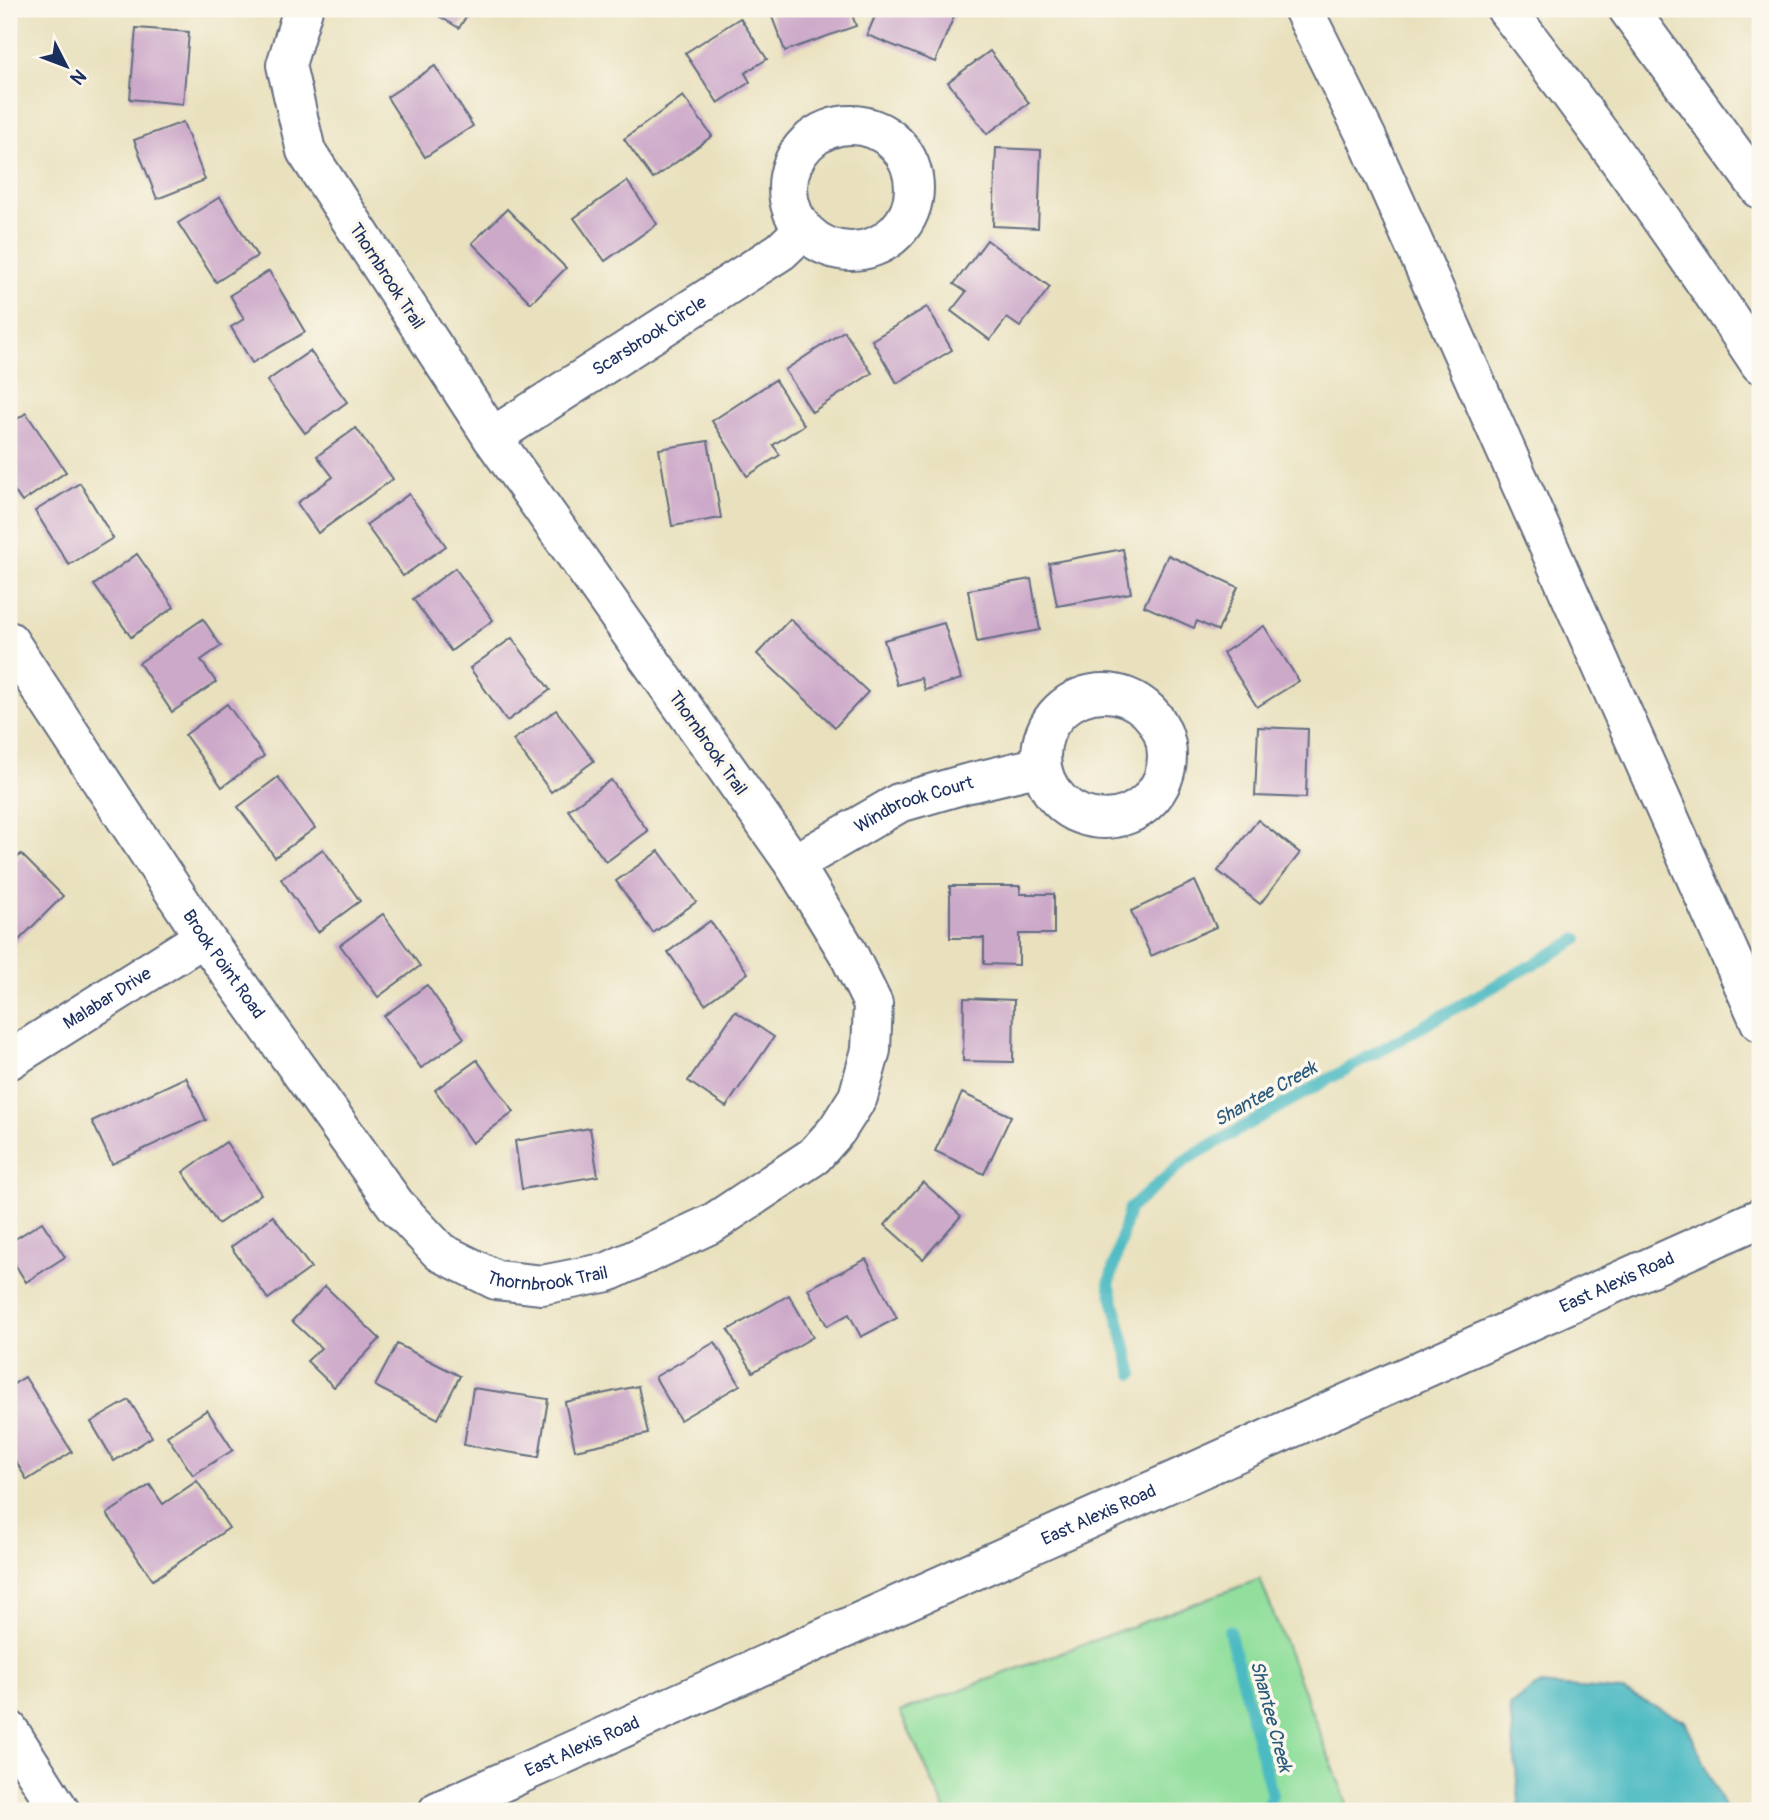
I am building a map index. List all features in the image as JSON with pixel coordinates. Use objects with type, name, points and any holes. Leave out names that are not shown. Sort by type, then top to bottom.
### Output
[{"type":"main road","name":"Thornbrook Trail","points":[[303,9],[286,65],[306,151],[492,437],[794,864],[848,953],[873,1003],[871,1050],[858,1097],[837,1130],[814,1156],[713,1223],[608,1272],[542,1285],[496,1280],[465,1264]]},
{"type":"main road","points":[[1303,9],[1367,138],[1760,1022]]},
{"type":"main road","points":[[1506,9],[1630,176],[1719,301],[1760,364]]},
{"type":"main road","points":[[1628,9],[1760,189]]},
{"type":"main road","name":"Scarsbrook Circle","points":[[492,437],[781,251],[803,230]]},
{"type":"main road","name":"Brook Point Road","points":[[9,641],[204,937],[395,1204],[440,1252],[465,1264]]},
{"type":"main road","name":"Windbrook Court","points":[[794,864],[899,803],[1041,766]]},
{"type":"main road","name":"Malabar Drive","points":[[9,1060],[204,937]]},
{"type":"main road","name":"East Alexis Road","points":[[438,1811],[1760,1218]]},
{"type":"main road","points":[[9,1730],[60,1811]]},
{"type":"green space","points":[[1260,1579],[1350,1811],[946,1811],[900,1712]]},
{"type":"water","points":[[1538,1685],[1623,1691],[1685,1721],[1726,1811],[1520,1811],[1510,1706]]},
{"type":"building","points":[[427,9],[471,9],[459,28]]},
{"type":"building","points":[[769,9],[850,9],[856,26],[785,51]]},
{"type":"building","points":[[878,9],[957,9],[935,62],[867,35]]},
{"type":"building","points":[[740,18],[767,59],[745,73],[750,82],[718,103],[685,53]]},
{"type":"building","points":[[136,28],[189,32],[183,104],[130,99]]},
{"type":"building","points":[[990,51],[1029,103],[987,134],[948,82]]},
{"type":"building","points":[[435,66],[473,126],[425,157],[387,97]]},
{"type":"building","points":[[683,96],[712,136],[653,179],[624,139]]},
{"type":"building","points":[[183,122],[205,180],[157,199],[134,140]]},
{"type":"building","points":[[996,148],[1041,150],[1038,228],[993,226]]},
{"type":"building","points":[[627,181],[657,224],[605,261],[574,218]]},
{"type":"building","points":[[220,197],[257,256],[216,282],[178,223]]},
{"type":"building","points":[[507,209],[566,268],[531,303],[472,243]]},
{"type":"building","points":[[987,240],[1050,287],[1020,327],[1007,318],[990,340],[951,311],[966,292],[954,284]]},
{"type":"building","points":[[269,271],[305,332],[252,363],[231,327],[244,319],[230,295]]},
{"type":"building","points":[[927,307],[952,350],[897,383],[872,340]]},
{"type":"building","points":[[844,331],[872,373],[812,412],[785,370]]},
{"type":"building","points":[[310,351],[347,402],[305,433],[267,381]]},
{"type":"building","points":[[775,380],[804,425],[773,445],[780,455],[747,476],[712,421]]},
{"type":"building","points":[[26,413],[66,472],[22,502],[9,483],[9,425]]},
{"type":"building","points":[[356,428],[393,479],[318,533],[297,503],[333,477],[317,456]]},
{"type":"building","points":[[708,441],[721,518],[672,526],[659,449]]},
{"type":"building","points":[[80,483],[113,538],[69,565],[35,511]]},
{"type":"building","points":[[409,494],[446,546],[403,576],[366,525]]},
{"type":"building","points":[[1123,549],[1131,593],[1057,606],[1049,563]]},
{"type":"building","points":[[137,554],[174,607],[131,637],[94,585]]},
{"type":"building","points":[[1168,555],[1238,587],[1218,631],[1197,621],[1194,628],[1144,606]]},
{"type":"building","points":[[455,568],[493,620],[451,651],[413,599]]},
{"type":"building","points":[[1031,579],[1040,630],[977,642],[968,590]]},
{"type":"building","points":[[203,619],[221,646],[201,660],[216,682],[172,712],[139,663]]},
{"type":"building","points":[[790,619],[868,692],[835,727],[757,654]]},
{"type":"building","points":[[944,623],[961,679],[925,690],[921,678],[897,685],[884,640]]},
{"type":"building","points":[[1264,626],[1299,681],[1257,707],[1223,653]]},
{"type":"building","points":[[512,638],[550,690],[507,721],[470,668]]},
{"type":"building","points":[[227,704],[264,756],[222,787],[185,735]]},
{"type":"building","points":[[556,710],[594,761],[551,792],[513,740]]},
{"type":"building","points":[[1258,727],[1308,729],[1306,798],[1255,796]]},
{"type":"building","points":[[278,777],[315,828],[275,857],[238,807]]},
{"type":"building","points":[[611,780],[648,831],[606,862],[568,810]]},
{"type":"building","points":[[1258,820],[1300,853],[1260,904],[1218,871]]},
{"type":"building","points":[[323,849],[360,901],[318,932],[281,879]]},
{"type":"building","points":[[659,851],[696,902],[653,933],[616,881]]},
{"type":"building","points":[[21,854],[63,896],[9,950],[9,866]]},
{"type":"building","points":[[1195,881],[1216,927],[1151,956],[1131,911]]},
{"type":"building","points":[[950,886],[1020,886],[1020,894],[1054,894],[1054,934],[1019,934],[1019,965],[984,964],[984,938],[950,938]]},
{"type":"building","points":[[383,914],[420,966],[378,997],[340,945]]},
{"type":"building","points":[[710,921],[748,973],[705,1004],[668,952]]},
{"type":"building","points":[[427,985],[464,1038],[421,1068],[384,1016]]},
{"type":"building","points":[[964,998],[1014,1000],[1013,1062],[963,1061]]},
{"type":"building","points":[[735,1011],[774,1037],[726,1107],[688,1081]]},
{"type":"building","points":[[477,1060],[514,1112],[472,1143],[435,1090]]},
{"type":"building","points":[[186,1077],[206,1120],[112,1164],[92,1121]]},
{"type":"building","points":[[962,1093],[1011,1116],[984,1174],[935,1151]]},
{"type":"building","points":[[590,1128],[598,1176],[522,1189],[515,1141]]},
{"type":"building","points":[[226,1142],[261,1194],[218,1224],[183,1172]]},
{"type":"building","points":[[923,1182],[961,1216],[923,1259],[885,1225]]},
{"type":"building","points":[[273,1216],[311,1268],[268,1299],[231,1247]]},
{"type":"building","points":[[42,1222],[65,1257],[26,1282],[9,1255],[9,1243]]},
{"type":"building","points":[[866,1259],[897,1318],[861,1337],[849,1314],[827,1326],[808,1289]]},
{"type":"building","points":[[325,1286],[380,1339],[334,1387],[307,1361],[321,1348],[292,1321]]},
{"type":"building","points":[[789,1295],[813,1337],[753,1372],[728,1330]]},
{"type":"building","points":[[715,1342],[740,1385],[680,1420],[655,1377]]},
{"type":"building","points":[[397,1344],[460,1376],[438,1419],[375,1386]]},
{"type":"building","points":[[25,1377],[72,1452],[27,1480],[9,1450],[9,1387]]},
{"type":"building","points":[[638,1386],[648,1434],[575,1450],[565,1402]]},
{"type":"building","points":[[473,1388],[548,1399],[539,1457],[464,1445]]},
{"type":"building","points":[[129,1400],[152,1437],[114,1461],[91,1422]]},
{"type":"building","points":[[207,1410],[233,1450],[193,1475],[167,1436]]},
{"type":"building","points":[[197,1481],[229,1528],[153,1580],[107,1514],[150,1485],[163,1504]]},
{"type":"waterway","name":"Shantee Creek","points":[[1133,1374],[1109,1284],[1129,1209],[1187,1159],[1578,939]]},
{"type":"waterway","name":"Shantee Creek","points":[[1229,1631],[1272,1795],[1266,1811]]}]
